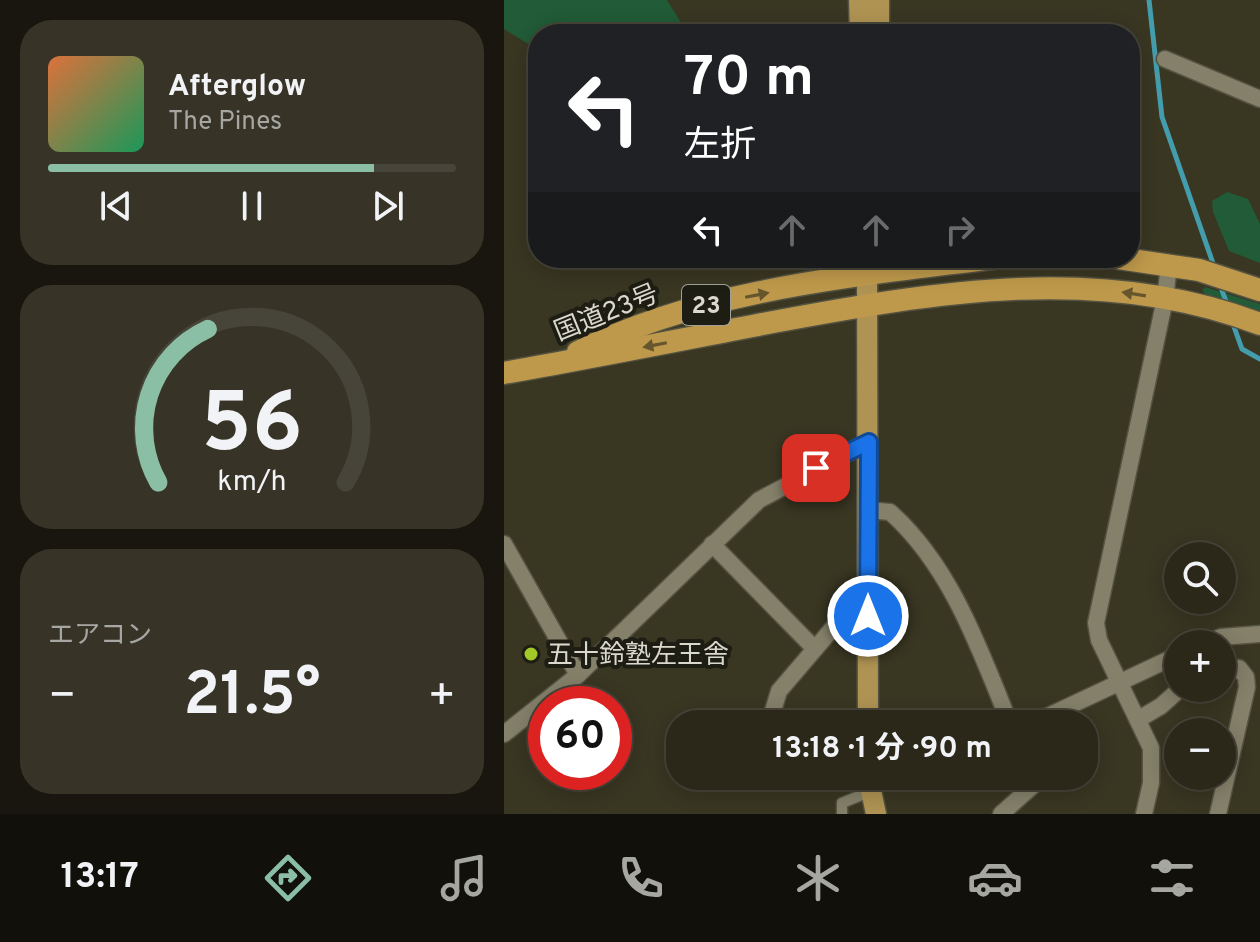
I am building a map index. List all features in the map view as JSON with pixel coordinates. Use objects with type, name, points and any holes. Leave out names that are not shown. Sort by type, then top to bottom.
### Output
[{"type":"highway","points":[[1140,261],[1199,270],[1250,286]]},
{"type":"highway","name":"国道23号","points":[[552,365],[625,328],[850,268]]},
{"type":"highway","name":"23","points":[[869,304],[1004,287],[1051,286],[1165,299],[1255,322]]},
{"type":"highway","name":"国道23号","points":[[504,373],[869,304]]},
{"type":"main road","points":[[859,0],[860,24]]},
{"type":"main road","points":[[879,0],[879,24]]},
{"type":"main road","points":[[868,710],[870,268]]},
{"type":"main road","points":[[863,790],[876,814]]},
{"type":"street","points":[[1165,59],[1260,99]]},
{"type":"street","points":[[1144,814],[1152,758],[1139,719],[1099,640],[1097,610],[1165,299],[1169,265]]},
{"type":"street","points":[[504,734],[578,675],[759,500],[869,442]]},
{"type":"street","points":[[868,510],[890,512],[928,552],[980,651],[1004,710]]},
{"type":"street","points":[[504,544],[578,675]]},
{"type":"street","points":[[712,544],[814,648]]},
{"type":"street","points":[[773,710],[779,691],[868,587]]},
{"type":"street","points":[[1236,636],[1260,634]]},
{"type":"street","points":[[1060,710],[1164,661]]},
{"type":"street","points":[[1218,814],[1247,687],[1246,677],[1236,668]]},
{"type":"street","points":[[1139,719],[1165,702]]},
{"type":"street","points":[[1001,814],[1024,790]]},
{"type":"lane","points":[[842,814],[842,803],[859,790]]},
{"type":"green space","points":[[504,0],[667,0],[682,24],[528,24],[528,44],[504,29]]},
{"type":"green space","points":[[1227,192],[1248,199],[1260,224],[1260,263],[1229,251],[1213,212],[1212,201]]},
{"type":"green space","points":[[1205,287],[1260,304],[1260,312],[1205,294],[1202,290]]},
{"type":"waterway","points":[[1149,0],[1162,117],[1215,269]]},
{"type":"waterway","points":[[1219,282],[1228,307]]},
{"type":"waterway","points":[[1233,324],[1242,349],[1260,359]]},
{"type":"place","name":"五十鈴塾左王舎","points":[[531,654]]},
{"type":"route","points":[[816,468],[869,442],[868,616]]}]
